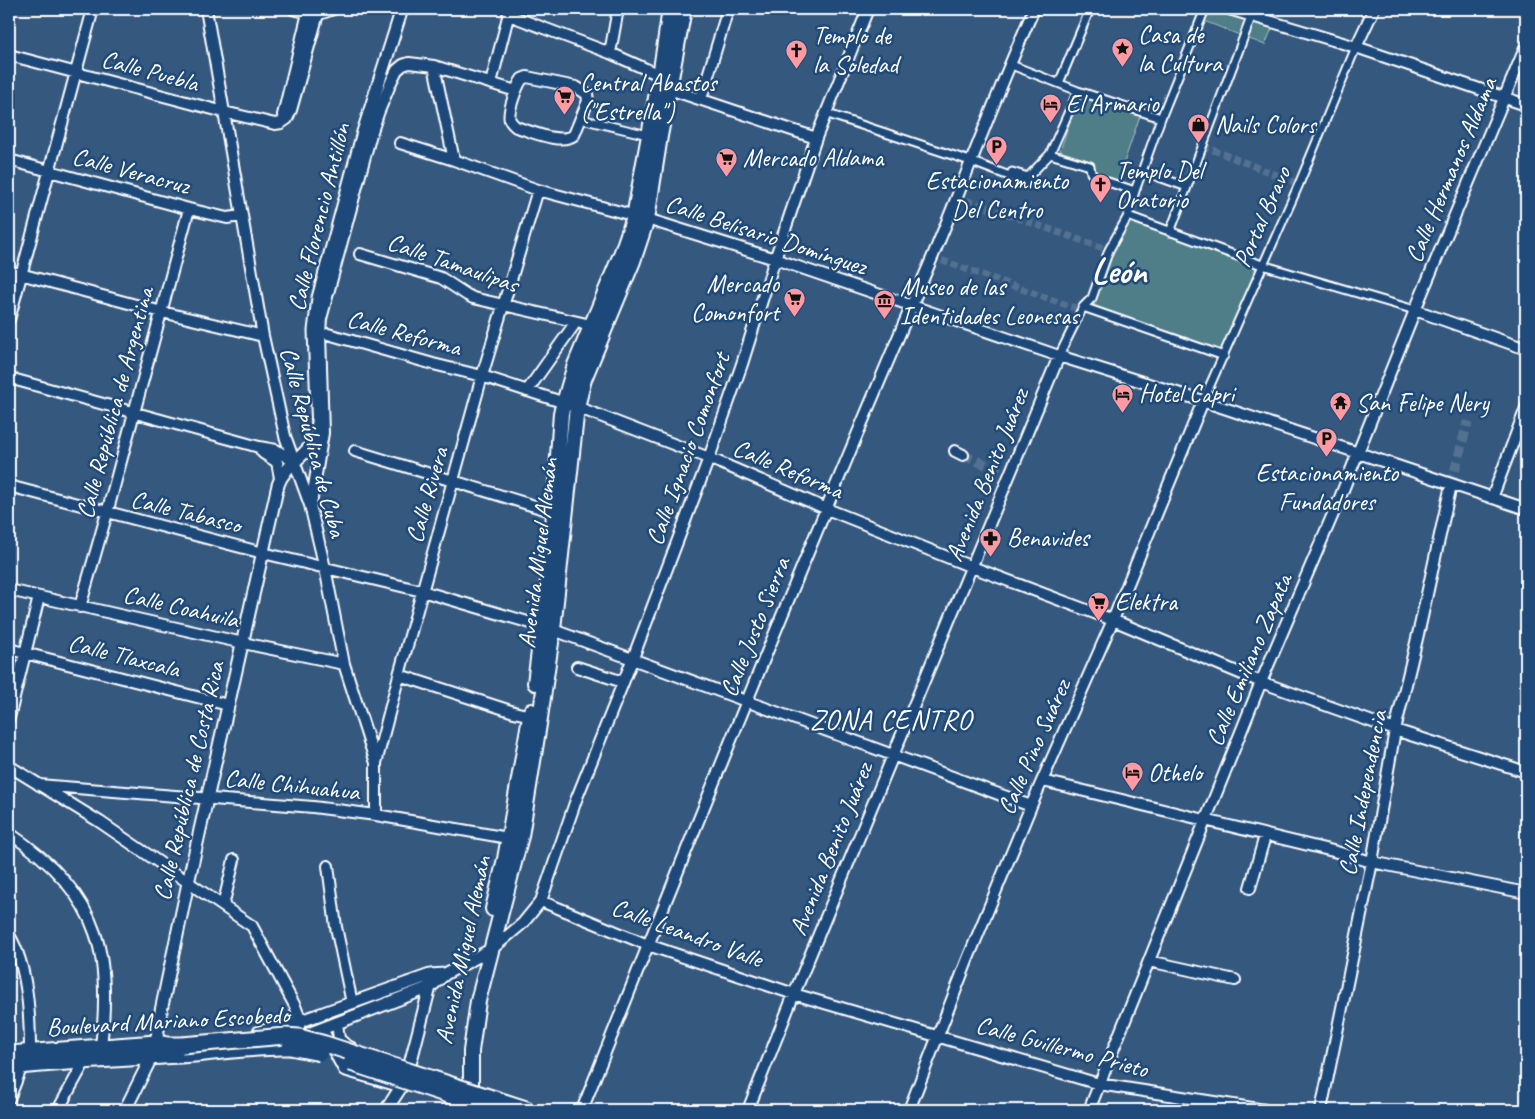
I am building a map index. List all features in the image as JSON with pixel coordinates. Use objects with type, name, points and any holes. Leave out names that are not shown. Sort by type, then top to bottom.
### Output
[{"type":"main road","name":"Avenida Miguel Alemán","points":[[487,952],[521,836],[548,628],[575,365],[622,252],[641,218],[648,135],[667,82],[670,9]]},
{"type":"main road","name":"Avenida Miguel Alemán","points":[[468,1109],[466,1086],[475,1018],[548,628],[559,432],[570,405],[584,380],[633,261],[667,82],[684,9]]},
{"type":"main road","name":"Boulevard Mariano Escobedo","points":[[15,1067],[85,1061],[182,1045],[273,1037],[298,1037],[529,1110]]},
{"type":"main road","name":"Boulevard Mariano Escobedo","points":[[9,1054],[101,1047],[154,1050],[282,1047],[327,1054],[494,1110]]},
{"type":"street","points":[[9,320],[93,9]]},
{"type":"street","name":"Calle República de Cuba","points":[[206,9],[263,336],[285,436],[310,505],[344,664],[376,763]]},
{"type":"street","points":[[294,9],[313,14],[332,9]]},
{"type":"street","name":"Calle Florencio Antillón","points":[[293,461],[311,445],[318,431],[314,331],[317,305],[363,132],[402,9]]},
{"type":"street","points":[[610,53],[618,9]]},
{"type":"street","points":[[701,100],[728,9]]},
{"type":"street","name":"Calle Ignacio Comonfort","points":[[541,901],[576,800],[633,658],[742,364],[775,259],[825,113],[868,9]]},
{"type":"street","name":"Calle Justo Sierra","points":[[582,1110],[911,305],[975,162],[1009,64],[1034,9]]},
{"type":"street","points":[[1059,83],[1090,9]]},
{"type":"street","points":[[1059,356],[1082,307],[1092,298],[1108,250],[1128,216],[1161,118],[1205,9]]},
{"type":"street","points":[[1229,9],[1356,47],[1526,105]]},
{"type":"street","points":[[1356,47],[1374,9]]},
{"type":"street","points":[[491,83],[509,12],[610,53],[701,100],[816,138]]},
{"type":"street","name":"Calle Puebla","points":[[9,55],[76,74],[275,124],[287,119],[291,110],[313,14]]},
{"type":"street","points":[[1170,232],[1252,15]]},
{"type":"street","name":"Calle Hermanos Aldama","points":[[1415,310],[1526,46]]},
{"type":"street","name":"Portal Bravo","points":[[1203,401],[1299,184],[1356,47]]},
{"type":"street","name":"Calle Florencio Antillón","points":[[310,505],[323,432],[321,319],[372,134],[385,95],[397,70],[409,63],[434,66],[516,91]]},
{"type":"street","points":[[1009,64],[1078,91],[1161,118]]},
{"type":"street","points":[[434,66],[454,160]]},
{"type":"street","points":[[527,77],[582,90],[588,94],[581,120],[574,136],[565,139],[556,139],[516,127],[510,119],[516,91],[522,79],[527,77]]},
{"type":"street","points":[[825,113],[975,162],[1025,182],[1050,154],[1078,91]]},
{"type":"street","points":[[581,120],[648,135]]},
{"type":"street","name":"Calle Belisario Domínguez","points":[[400,143],[538,190],[641,218],[775,259],[1059,356],[1203,401],[1526,509]]},
{"type":"street","points":[[1050,154],[1090,166],[1091,173],[1096,178],[1135,191]]},
{"type":"street","name":"Calle Veracruz","points":[[9,160],[189,210],[227,218],[242,216]]},
{"type":"street","points":[[1142,171],[1187,186]]},
{"type":"street","name":"Calle Rivera","points":[[376,815],[376,763],[482,376],[538,190]]},
{"type":"street","name":"Calle República de Argentina","points":[[80,607],[189,210]]},
{"type":"street","points":[[1128,216],[1262,265],[1415,310],[1526,349]]},
{"type":"street","name":"Calle Tamaulipas","points":[[360,254],[441,278],[466,295],[591,325]]},
{"type":"street","points":[[9,272],[263,336]]},
{"type":"street","points":[[1082,307],[1224,356]]},
{"type":"street","name":"Calle Emiliano Zapata","points":[[1089,1110],[1261,682],[1358,454],[1415,310]]},
{"type":"street","points":[[527,392],[576,322]]},
{"type":"street","name":"Calle Reforma","points":[[328,334],[482,376],[570,405],[708,458],[827,509],[972,567],[1113,620],[1261,682],[1395,730],[1526,772]]},
{"type":"street","name":"Avenida Benito Juárez","points":[[748,1110],[893,754],[972,567],[1007,473],[1059,356]]},
{"type":"street","points":[[9,378],[259,447],[276,450],[293,461]]},
{"type":"street","name":"Calle Pino Suárez","points":[[909,1110],[967,961],[1031,806],[1113,620],[1203,401]]},
{"type":"street","points":[[1492,498],[1526,408]]},
{"type":"street","points":[[259,447],[263,453],[277,462],[280,478]]},
{"type":"street","points":[[355,451],[554,512]]},
{"type":"street","name":"Calle República de Costa Rica","points":[[125,1110],[154,1050],[188,883],[280,478],[293,461]]},
{"type":"street","name":"Calle Independencia","points":[[1321,1110],[1372,862],[1395,730],[1451,485]]},
{"type":"street","name":"Calle Tabasco","points":[[9,486],[263,553],[422,591],[548,628],[748,700],[1031,806]]},
{"type":"street","name":"Calle Coahuila","points":[[9,590],[344,664]]},
{"type":"street","points":[[9,718],[39,597]]},
{"type":"street","name":"Calle Tlaxcala","points":[[9,649],[228,705]]},
{"type":"street","points":[[577,667],[623,682]]},
{"type":"street","points":[[399,675],[531,716]]},
{"type":"street","points":[[9,766],[100,822],[252,926],[286,989],[300,1021],[296,1033],[282,1047]]},
{"type":"street","points":[[1043,781],[1372,862],[1526,893]]},
{"type":"street","name":"Calle Chihuahua","points":[[39,784],[376,815],[508,838]]},
{"type":"street","points":[[9,833],[23,842],[71,888],[85,910],[96,934],[104,985],[101,1047]]},
{"type":"street","points":[[1250,888],[1265,836]]},
{"type":"street","points":[[222,906],[234,860]]},
{"type":"street","points":[[328,866],[336,927],[352,1003]]},
{"type":"street","points":[[282,1047],[322,1029],[430,987],[445,974],[487,952],[523,923],[541,901]]},
{"type":"street","name":"Calle Leandro Valle","points":[[541,901],[648,945],[794,994],[938,1036]]},
{"type":"street","points":[[9,935],[14,944],[24,980],[30,1024],[30,1052]]},
{"type":"street","points":[[1149,961],[1235,980]]},
{"type":"street","points":[[154,1050],[181,1039],[245,1035],[280,1028],[430,975],[445,974]]},
{"type":"street","points":[[386,1110],[401,1087],[409,1068],[430,987],[430,975]]},
{"type":"street","points":[[337,1023],[339,1039],[346,1046],[541,1110]]},
{"type":"street","points":[[322,1029],[344,1070],[468,1109]]},
{"type":"street","name":"Calle Guillermo Prieto","points":[[938,1036],[1099,1084],[1264,1110]]},
{"type":"street","points":[[58,1110],[85,1061]]},
{"type":"street","points":[[9,1099],[15,1067]]},
{"type":"green space","points":[[1209,9],[1221,9],[1273,26],[1265,45],[1204,21]]},
{"type":"green space","points":[[1081,89],[1142,110],[1118,180],[1091,171],[1094,162],[1060,151]]},
{"type":"green space","points":[[1125,220],[1257,267],[1222,351],[1094,306]]},
{"type":"tunnel","points":[[1203,146],[1299,184]]},
{"type":"tunnel","points":[[957,197],[1109,250]]},
{"type":"tunnel","points":[[932,257],[1081,310]]},
{"type":"tunnel","points":[[1451,485],[1468,421]]},
{"type":"tunnel","points":[[963,455],[1003,472]]},
{"type":"place","name":"Casa de la Cultura","points":[[1122,68]]},
{"type":"place","name":"Templo de la Soledad","points":[[797,69]]},
{"type":"place","name":"Central Abastos (\"Estrella\")","points":[[564,116]]},
{"type":"place","name":"El Armario","points":[[1050,123]]},
{"type":"place","name":"Nails Colors","points":[[1199,144]]},
{"type":"place","name":"Estacionamiento Del Centro","points":[[997,165]]},
{"type":"place","name":"Mercado Aldama","points":[[727,177]]},
{"type":"place","name":"Templo Del Oratorio","points":[[1100,204]]},
{"type":"place","name":"Mercado Comonfort","points":[[795,317]]},
{"type":"place","name":"Museo de las Identidades Leonesas","points":[[884,320]]},
{"type":"place","name":"Hotel Capri","points":[[1123,413]]},
{"type":"place","name":"San Felipe Nery","points":[[1340,422]]},
{"type":"place","name":"Estacionamiento Fundadores","points":[[1327,457]]},
{"type":"place","name":"Benavides","points":[[991,557]]},
{"type":"place","name":"Elektra","points":[[1099,621]]},
{"type":"place","name":"Othelo","points":[[1132,792]]},
{"type":"district","name":"León","points":[[1119,271]]},
{"type":"district","name":"ZONA CENTRO","points":[[891,719]]}]
